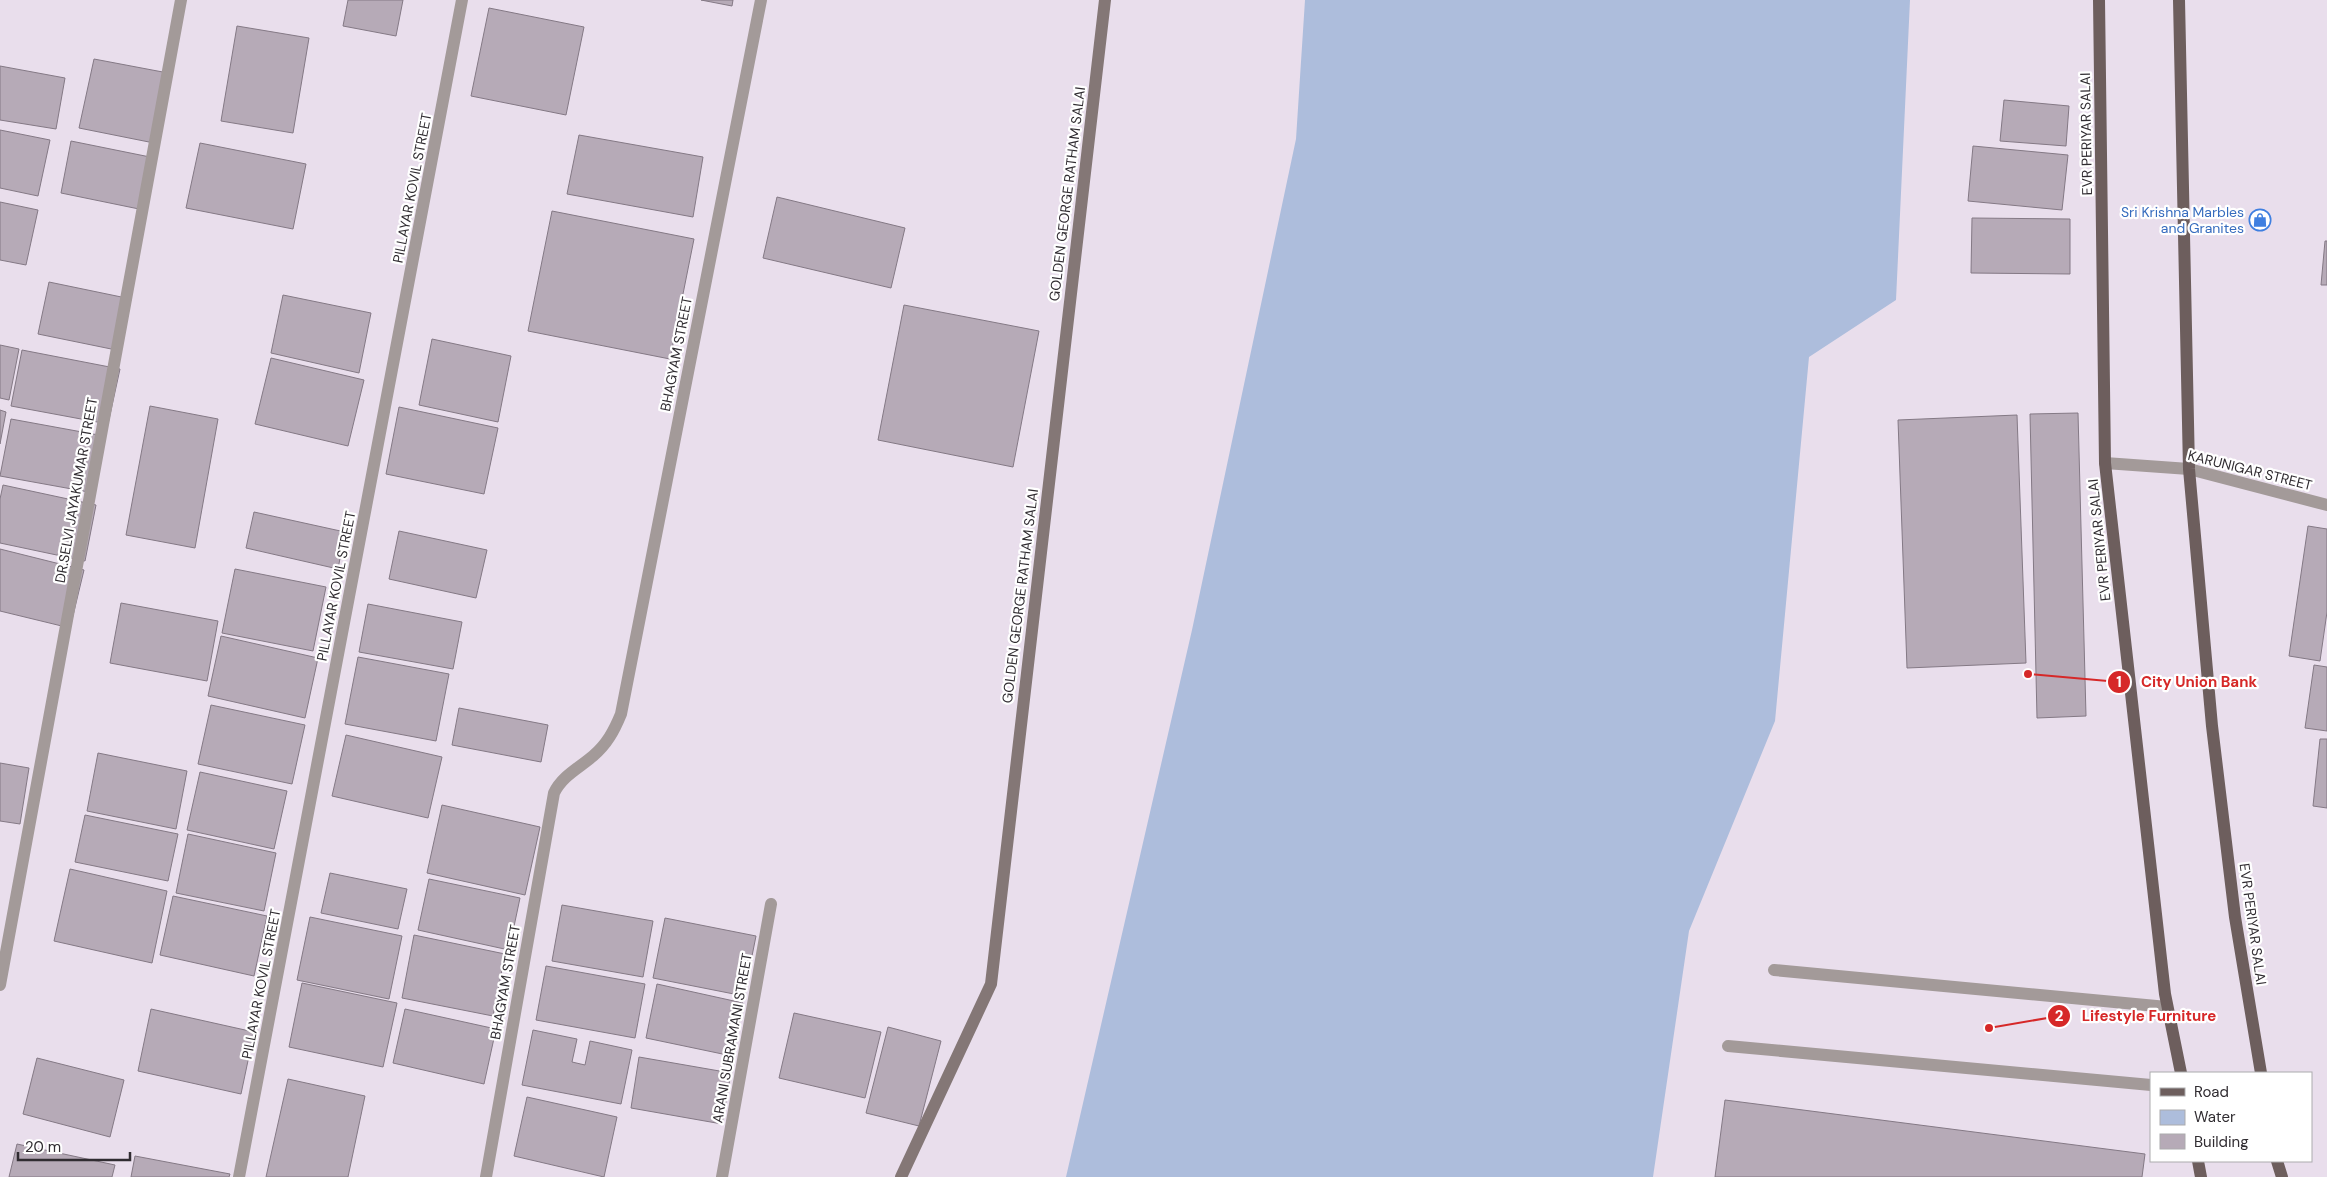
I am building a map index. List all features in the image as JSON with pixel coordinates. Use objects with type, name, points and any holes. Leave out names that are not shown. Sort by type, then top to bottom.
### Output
[{"type":"main road","name":"EVR PERIYAR SALAI","points":[[2099,0],[2105,463],[2168,1007],[2181,1072]]},
{"type":"main road","name":"EVR PERIYAR SALAI","points":[[2179,0],[2188,469],[2212,726],[2235,917],[2260,1072]]},
{"type":"main road","points":[[2198,1162],[2201,1177]]},
{"type":"main road","points":[[2277,1162],[2282,1177]]},
{"type":"street","name":"DR.SELVI JAYAKUMAR STREET","points":[[0,985],[181,0]]},
{"type":"street","name":"PILLAYAR KOVIL STREET","points":[[239,1177],[462,0]]},
{"type":"street","name":"BHAGYAM STREET","points":[[486,1177],[554,793],[558,783],[594,755],[613,734],[621,714],[761,0]]},
{"type":"street","name":"GOLDEN GEORGE RATHAM SALAI","points":[[901,1177],[991,984],[1105,0]]},
{"type":"street","name":"KARUNIGAR STREET","points":[[2105,463],[2188,469],[2327,505]]},
{"type":"street","name":"ARANI SUBRAMANI STREET","points":[[722,1177],[771,904]]},
{"type":"street","points":[[1774,970],[2168,1007]]},
{"type":"street","points":[[1728,1046],[2150,1085]]},
{"type":"water","points":[[1305,0],[1910,0],[1896,300],[1809,357],[1775,721],[1689,931],[1653,1177],[1066,1177],[1192,630],[1296,139]]},
{"type":"building","points":[[348,0],[403,0],[396,36],[343,26]]},
{"type":"building","points":[[701,0],[733,0],[732,6]]},
{"type":"building","points":[[489,8],[584,27],[566,115],[471,96]]},
{"type":"building","points":[[237,26],[309,38],[293,133],[221,121]]},
{"type":"building","points":[[94,59],[168,73],[154,143],[79,128]]},
{"type":"building","points":[[0,66],[65,78],[56,129],[0,120]]},
{"type":"building","points":[[2004,100],[2069,106],[2066,146],[2000,141]]},
{"type":"building","points":[[0,130],[50,140],[38,196],[0,188]]},
{"type":"building","points":[[579,135],[703,157],[693,217],[567,194]]},
{"type":"building","points":[[71,141],[150,157],[139,209],[61,193]]},
{"type":"building","points":[[200,143],[306,164],[293,229],[186,208]]},
{"type":"building","points":[[1973,146],[2068,155],[2062,210],[1968,201]]},
{"type":"building","points":[[777,197],[905,228],[891,288],[763,258]]},
{"type":"building","points":[[0,202],[38,210],[26,265],[0,260]]},
{"type":"building","points":[[552,211],[694,239],[670,359],[528,331]]},
{"type":"building","points":[[1972,218],[2070,219],[2070,274],[1971,273]]},
{"type":"building","points":[[2325,241],[2327,241],[2327,285],[2321,285]]},
{"type":"building","points":[[49,282],[131,299],[121,351],[38,334]]},
{"type":"building","points":[[283,295],[371,313],[359,373],[271,353]]},
{"type":"building","points":[[904,305],[1039,331],[1013,467],[878,440]]},
{"type":"building","points":[[432,339],[511,356],[498,422],[419,405]]},
{"type":"building","points":[[0,345],[19,349],[9,400],[0,398]]},
{"type":"building","points":[[22,350],[120,369],[108,424],[11,406]]},
{"type":"building","points":[[271,358],[364,380],[348,446],[255,424]]},
{"type":"building","points":[[150,406],[218,419],[195,548],[126,535]]},
{"type":"building","points":[[399,407],[498,428],[484,494],[386,474]]},
{"type":"building","points":[[0,410],[6,412],[0,444]]},
{"type":"building","points":[[2078,413],[2086,716],[2037,718],[2030,414]]},
{"type":"building","points":[[2017,415],[2026,663],[1907,668],[1898,420]]},
{"type":"building","points":[[11,419],[104,436],[94,493],[0,476]]},
{"type":"building","points":[[3,485],[96,505],[85,561],[0,543],[0,499]]},
{"type":"building","points":[[254,512],[345,532],[338,569],[246,548]]},
{"type":"building","points":[[2308,526],[2327,529],[2327,612],[2320,661],[2289,656]]},
{"type":"building","points":[[399,531],[487,550],[476,598],[389,579]]},
{"type":"building","points":[[0,549],[84,570],[70,628],[0,611]]},
{"type":"building","points":[[235,569],[326,587],[313,651],[222,633]]},
{"type":"building","points":[[121,603],[218,621],[207,681],[110,663]]},
{"type":"building","points":[[368,604],[462,622],[453,669],[359,652]]},
{"type":"building","points":[[221,636],[318,658],[305,718],[208,696]]},
{"type":"building","points":[[358,657],[449,674],[436,741],[345,724]]},
{"type":"building","points":[[2314,665],[2327,667],[2327,731],[2305,728]]},
{"type":"building","points":[[211,705],[305,725],[292,784],[198,764]]},
{"type":"building","points":[[459,708],[548,725],[541,762],[452,745]]},
{"type":"building","points":[[346,735],[442,757],[428,818],[332,796]]},
{"type":"building","points":[[2320,739],[2327,739],[2327,808],[2313,806]]},
{"type":"building","points":[[98,753],[187,771],[176,829],[87,811]]},
{"type":"building","points":[[0,763],[29,768],[20,824],[0,821]]},
{"type":"building","points":[[200,772],[287,791],[274,849],[187,830]]},
{"type":"building","points":[[442,805],[540,827],[525,895],[427,873]]},
{"type":"building","points":[[85,815],[178,834],[168,881],[75,862]]},
{"type":"building","points":[[188,834],[276,853],[264,911],[176,893]]},
{"type":"building","points":[[70,869],[167,891],[152,963],[54,941]]},
{"type":"building","points":[[330,873],[407,889],[398,929],[321,913]]},
{"type":"building","points":[[429,879],[520,898],[509,950],[418,930]]},
{"type":"building","points":[[173,896],[267,916],[254,976],[160,955]]},
{"type":"building","points":[[562,905],[653,921],[643,977],[552,961]]},
{"type":"building","points":[[310,917],[402,936],[389,999],[297,980]]},
{"type":"building","points":[[665,918],[756,936],[744,996],[653,978]]},
{"type":"building","points":[[414,935],[505,954],[493,1016],[402,998]]},
{"type":"building","points":[[546,966],[645,984],[635,1038],[536,1020]]},
{"type":"building","points":[[302,983],[397,1003],[383,1067],[289,1047]]},
{"type":"building","points":[[657,984],[743,1003],[732,1056],[646,1038]]},
{"type":"building","points":[[151,1009],[254,1032],[241,1094],[138,1071]]},
{"type":"building","points":[[405,1009],[496,1029],[484,1084],[393,1063]]},
{"type":"building","points":[[794,1013],[881,1032],[865,1098],[779,1078]]},
{"type":"building","points":[[888,1027],[941,1041],[919,1126],[866,1113]]},
{"type":"building","points":[[533,1030],[577,1039],[572,1062],[585,1065],[590,1041],[632,1050],[621,1104],[522,1085]]},
{"type":"building","points":[[639,1057],[731,1073],[722,1124],[631,1108]]},
{"type":"building","points":[[37,1058],[124,1080],[110,1137],[23,1114]]},
{"type":"building","points":[[288,1079],[365,1096],[348,1177],[266,1177]]},
{"type":"building","points":[[527,1097],[617,1117],[604,1177],[514,1156]]},
{"type":"building","points":[[1725,1100],[2145,1154],[2142,1177],[1715,1177]]},
{"type":"building","points":[[17,1144],[115,1165],[112,1177],[9,1177]]},
{"type":"building","points":[[135,1156],[230,1174],[229,1177],[131,1177]]},
{"type":"place","name":"Sri Krishna Marbles and Granites","points":[[2260,220]]},
{"type":"place","name":"City Union Bank","points":[[2028,674]]},
{"type":"place","name":"Lifestyle Furniture","points":[[1989,1028]]}]
